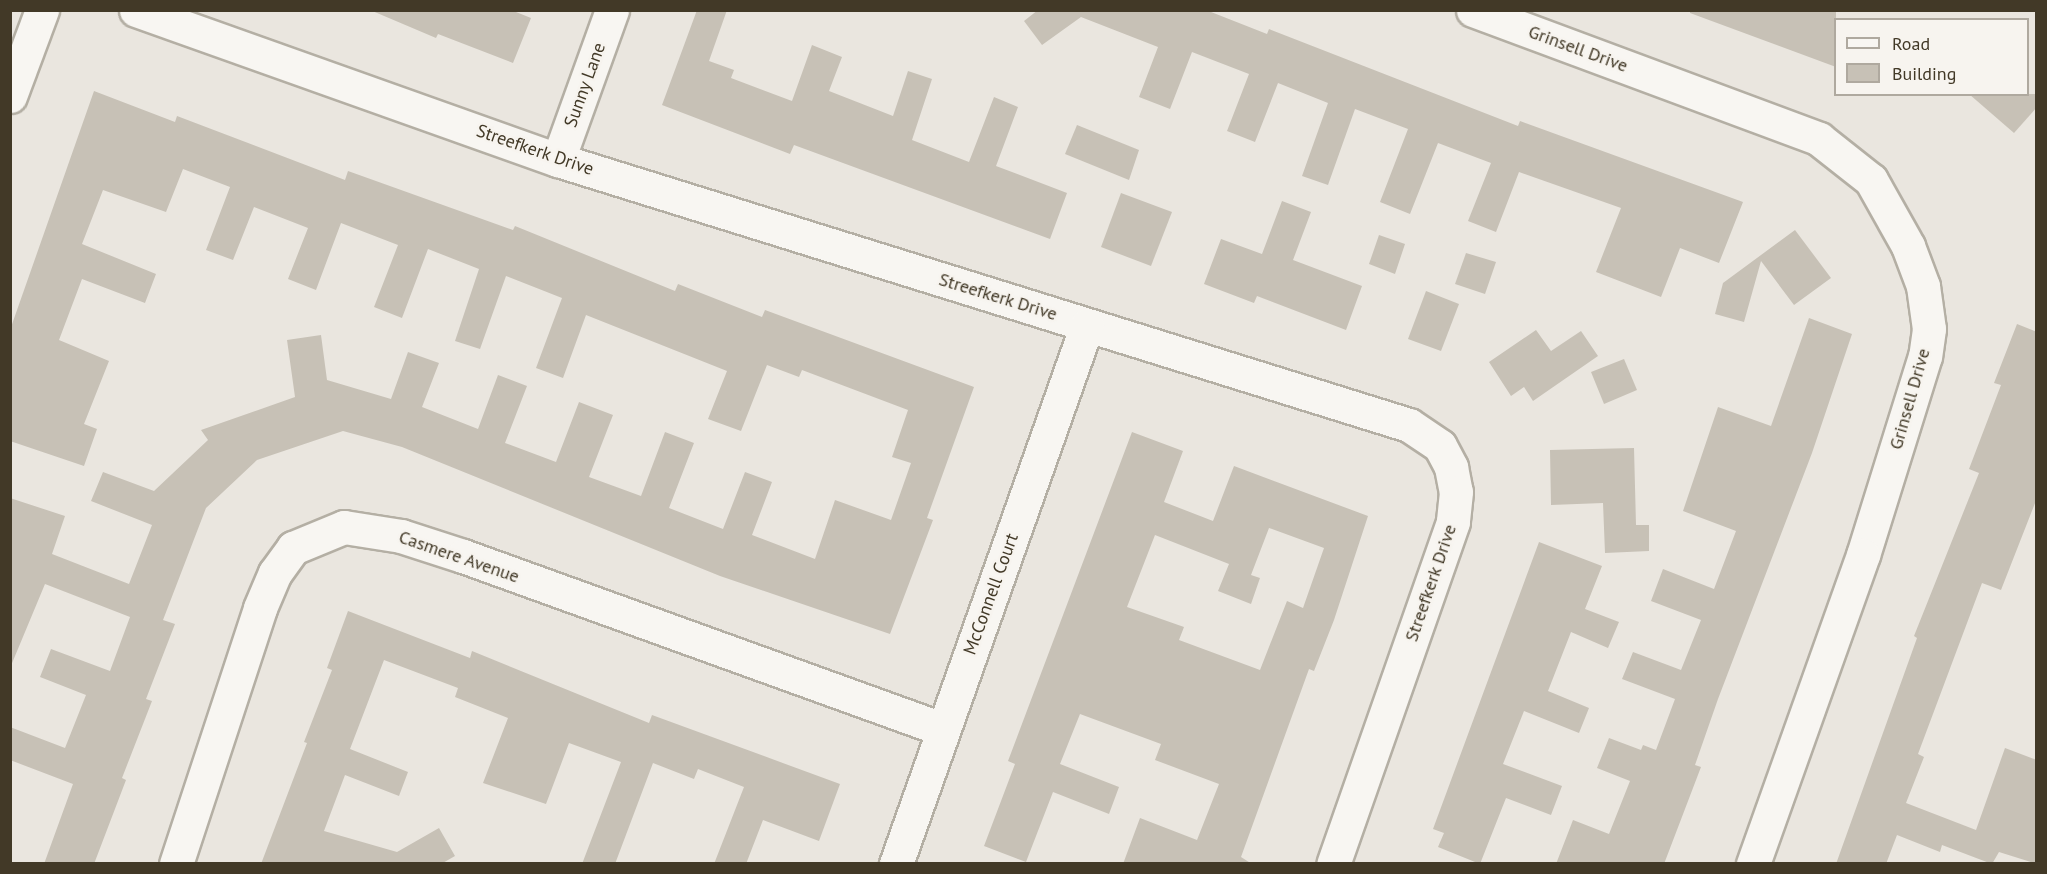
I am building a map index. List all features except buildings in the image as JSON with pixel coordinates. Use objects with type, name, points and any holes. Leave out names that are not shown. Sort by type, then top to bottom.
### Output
[{"type":"street","points":[[13,78],[42,10]]},
{"type":"street","name":"Streefkerk Drive","points":[[136,10],[558,160],[1409,425],[1440,446],[1451,467],[1456,492],[1453,522],[1333,864]]},
{"type":"street","name":"Sunny Lane","points":[[558,160],[612,10]]},
{"type":"street","name":"Grinsell Drive","points":[[1473,10],[1819,139],[1871,180],[1908,246],[1923,286],[1929,329],[1925,356],[1863,555],[1753,864]]},
{"type":"street","name":"McConnell Court","points":[[896,864],[1087,325]]},
{"type":"street","name":"Casmere Avenue","points":[[176,864],[260,608],[275,573],[294,548],[344,527],[401,536],[463,556],[942,729]]}]
